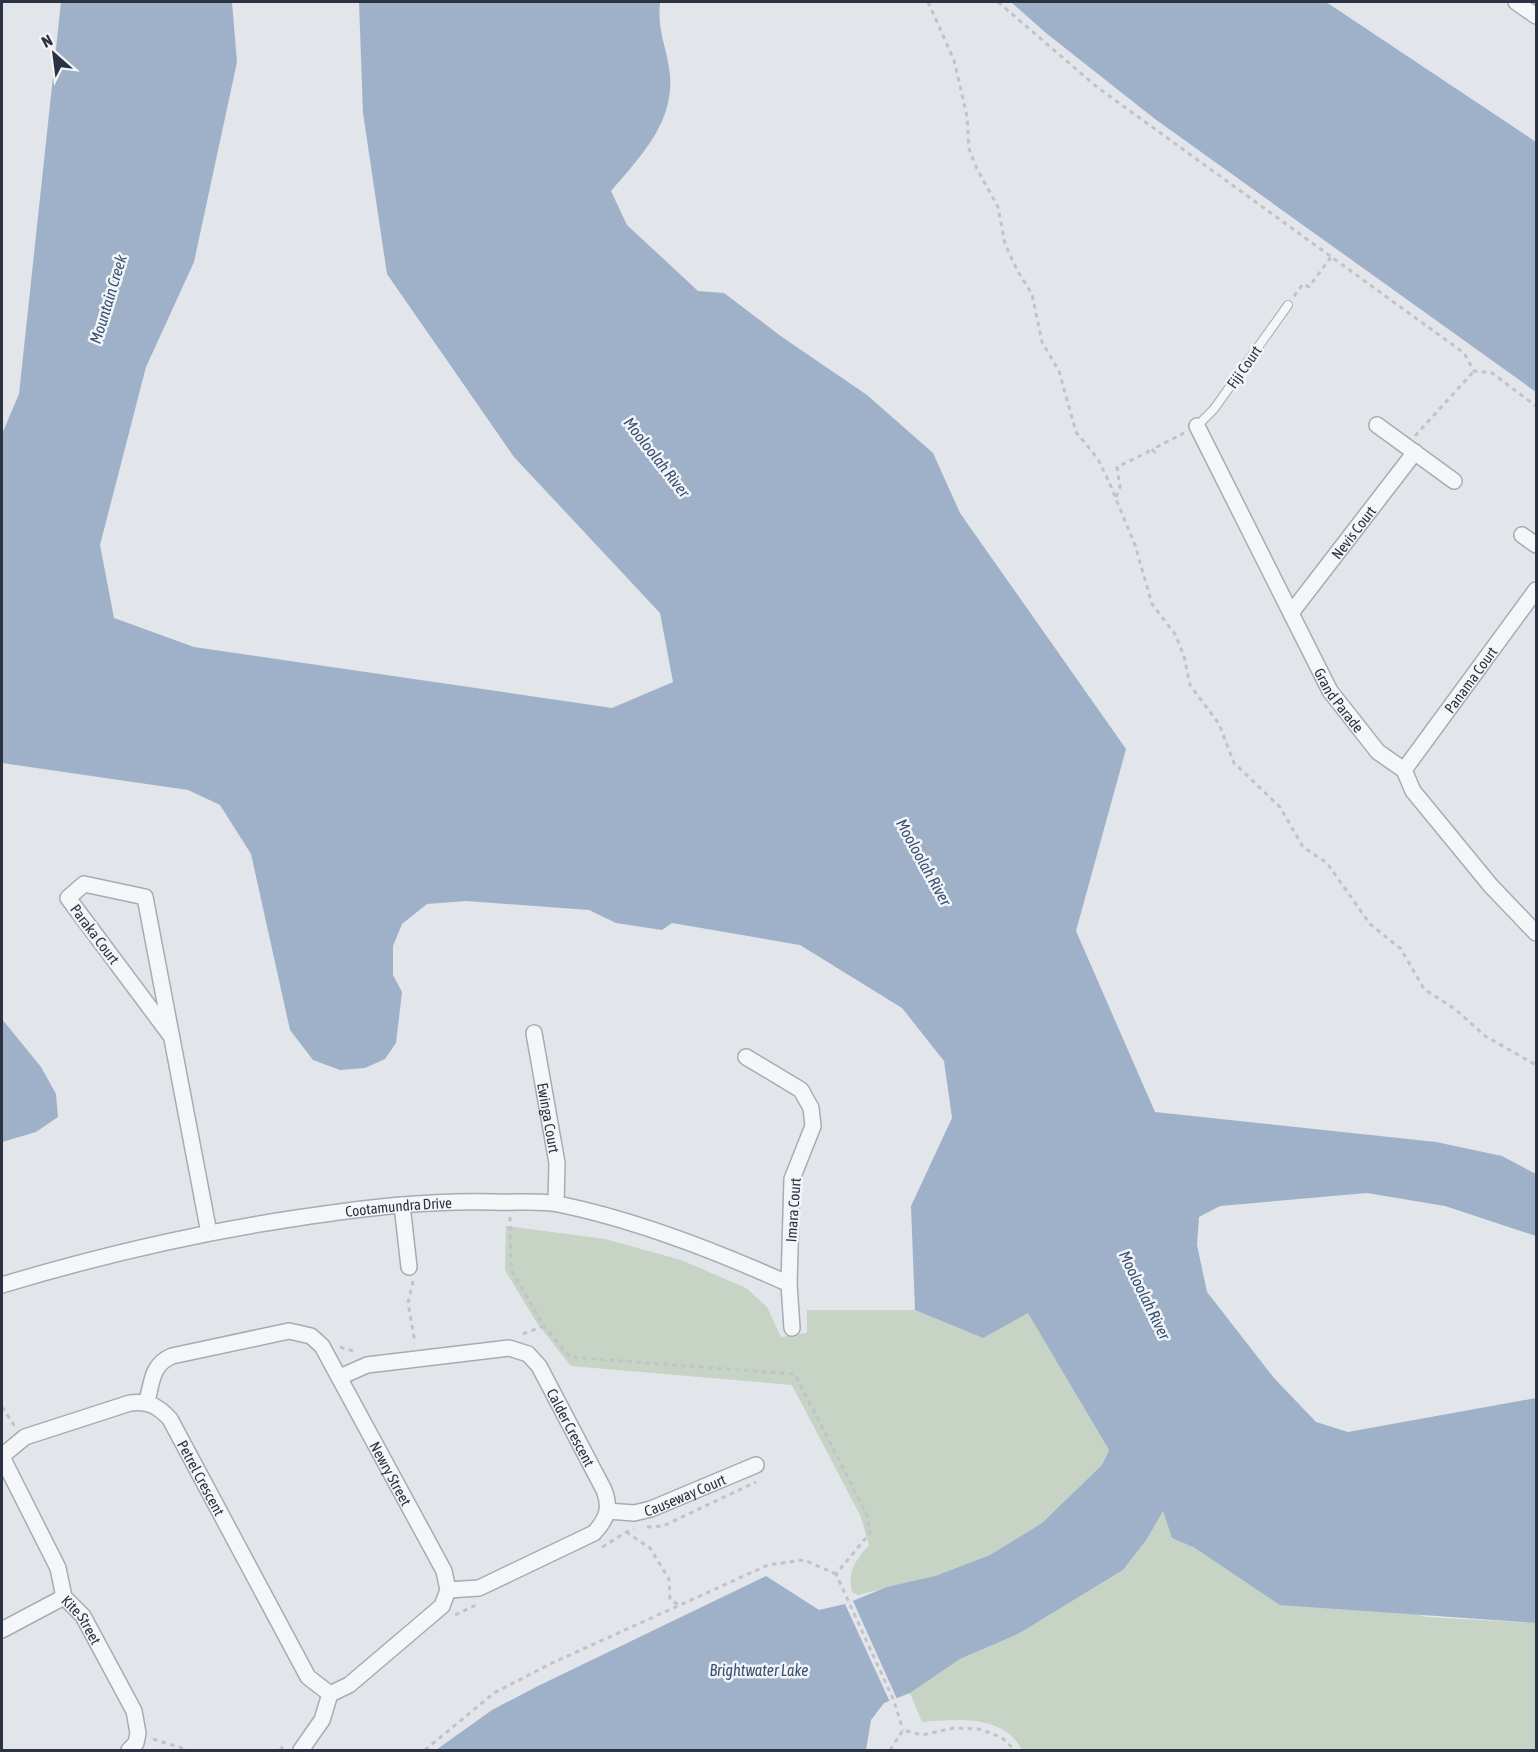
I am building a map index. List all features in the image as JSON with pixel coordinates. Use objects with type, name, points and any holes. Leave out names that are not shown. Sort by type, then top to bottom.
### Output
[{"type":"street","points":[[1516,2],[1536,16]]},
{"type":"street","points":[[1377,425],[1454,481]]},
{"type":"street","name":"Grand Parade","points":[[1197,426],[1330,691],[1378,752],[1404,770],[1413,791],[1491,886],[1536,933]]},
{"type":"street","name":"Nevis Court","points":[[1291,613],[1410,449]]},
{"type":"street","points":[[1522,535],[1536,545]]},
{"type":"street","name":"Panama Court","points":[[1404,770],[1536,590]]},
{"type":"street","name":"Paraka Court","points":[[171,1036],[68,898],[84,884],[145,897],[209,1233]]},
{"type":"street","name":"Ewinga Court","points":[[534,1033],[556,1163],[556,1203]]},
{"type":"street","name":"Imara Court","points":[[746,1057],[801,1089],[811,1108],[813,1126],[792,1179],[789,1284],[792,1328]]},
{"type":"street","name":"Cootamundra Drive","points":[[2,1285],[61,1267],[209,1233],[343,1211],[468,1202],[556,1203],[627,1222],[741,1263],[789,1284]]},
{"type":"street","points":[[402,1205],[409,1268]]},
{"type":"street","name":"Newry Street","points":[[147,1401],[155,1369],[162,1360],[289,1331],[311,1336],[322,1346],[340,1377],[444,1571],[448,1590]]},
{"type":"street","name":"Calder Crescent","points":[[340,1377],[367,1365],[420,1358],[509,1347],[528,1353],[539,1366],[615,1511]]},
{"type":"street","points":[[2,1457],[25,1437],[130,1403],[147,1401]]},
{"type":"street","name":"Petrel Crescent","points":[[147,1401],[170,1419],[308,1677],[330,1694]]},
{"type":"street","name":"Kite Street","points":[[2,1457],[58,1568],[64,1597],[84,1616],[134,1711],[138,1733],[136,1743],[129,1750]]},
{"type":"street","name":"Causeway Court","points":[[615,1511],[651,1509],[756,1466]]},
{"type":"street","points":[[301,1750],[322,1720],[330,1694],[349,1685],[442,1606],[448,1590],[478,1588],[594,1533],[615,1511]]},
{"type":"street","points":[[2,1630],[64,1597]]},
{"type":"lane","name":"Fiji Court","points":[[1197,426],[1214,409],[1287,304]]},
{"type":"path","points":[[928,2],[954,60],[967,116],[969,149],[977,170],[998,207],[1005,244],[1032,294],[1041,342],[1059,371],[1076,432],[1098,459],[1135,545],[1152,604],[1174,634],[1184,656],[1190,685],[1219,724],[1234,763],[1280,807],[1303,847],[1327,863],[1341,879],[1370,924],[1401,949],[1424,989],[1455,1009],[1485,1036],[1536,1064]]},
{"type":"path","points":[[998,2],[1097,87],[1464,353],[1474,371]]},
{"type":"path","points":[[1287,304],[1303,284],[1309,287],[1332,257]]},
{"type":"path","points":[[1474,371],[1492,373],[1536,406]]},
{"type":"path","points":[[1410,449],[1474,371]]},
{"type":"path","points":[[1116,497],[1120,488],[1117,467],[1148,452],[1150,448],[1155,452],[1156,447],[1197,426]]},
{"type":"path","points":[[510,1203],[511,1270],[544,1326],[570,1357],[795,1374],[867,1515],[870,1533],[836,1574]]},
{"type":"path","points":[[409,1268],[413,1283],[408,1303],[415,1343]]},
{"type":"path","points":[[523,1334],[544,1326]]},
{"type":"path","points":[[516,1333],[523,1334],[531,1340]]},
{"type":"path","points":[[337,1342],[348,1351],[360,1351]]},
{"type":"path","points":[[405,1344],[426,1342]]},
{"type":"path","points":[[645,1527],[663,1526],[751,1486],[761,1475],[756,1466]]},
{"type":"path","points":[[615,1511],[624,1532],[650,1548],[669,1579],[670,1599],[679,1605]]},
{"type":"path","points":[[599,1548],[616,1540],[624,1532],[637,1528]]},
{"type":"path","points":[[425,1750],[494,1693],[550,1664],[768,1565],[804,1560],[836,1574],[894,1701],[903,1730]]},
{"type":"path","points":[[453,1616],[484,1602]]},
{"type":"path","points":[[903,1730],[922,1735],[954,1728],[979,1729],[1002,1737],[1015,1750]]},
{"type":"path","points":[[890,1750],[903,1730]]},
{"type":"path","points":[[151,1738],[188,1750]]},
{"type":"path","points":[[280,1750],[287,1742]]},
{"type":"green space","points":[[506,1226],[605,1239],[681,1260],[746,1288],[767,1307],[781,1337],[807,1333],[807,1310],[915,1310],[983,1338],[1028,1312],[1109,1450],[1102,1465],[1042,1523],[990,1555],[935,1576],[858,1595],[852,1592],[852,1572],[869,1545],[861,1517],[792,1385],[571,1366],[537,1323],[505,1270]]},
{"type":"green space","points":[[1163,1511],[1172,1538],[1195,1548],[1426,1617],[1536,1623],[1536,1750],[1022,1750],[1014,1738],[1004,1730],[978,1721],[922,1722],[910,1693],[960,1659],[1018,1634],[1123,1570],[1147,1539]]},
{"type":"water","points":[[61,2],[232,2],[237,62],[194,262],[146,367],[100,545],[114,618],[194,647],[612,708],[673,682],[660,613],[514,457],[387,274],[363,113],[359,2],[660,2],[661,31],[670,75],[667,109],[653,138],[611,191],[627,225],[698,291],[724,293],[782,337],[867,395],[933,453],[960,513],[1126,749],[1076,931],[1155,1112],[1436,1142],[1502,1156],[1536,1174],[1536,1236],[1445,1206],[1367,1193],[1220,1206],[1199,1217],[1197,1245],[1207,1292],[1274,1378],[1316,1422],[1348,1432],[1536,1398],[1536,1623],[1280,1605],[1195,1548],[1172,1538],[1163,1511],[1147,1539],[1123,1570],[1018,1634],[960,1659],[910,1693],[884,1703],[871,1720],[866,1750],[436,1750],[492,1710],[766,1576],[819,1610],[845,1604],[887,1587],[935,1576],[990,1555],[1042,1523],[1102,1465],[1109,1450],[1028,1313],[983,1338],[915,1310],[911,1206],[952,1118],[944,1061],[902,1008],[800,945],[672,923],[662,930],[616,923],[589,910],[466,901],[427,904],[402,924],[393,946],[393,975],[402,992],[396,1043],[385,1059],[365,1068],[340,1070],[313,1060],[290,1030],[251,854],[220,805],[188,790],[2,763],[2,434],[19,394]]},
{"type":"water","points":[[1011,2],[1326,2],[1536,142],[1536,392],[1155,119],[1046,33]]},
{"type":"water","points":[[2,1019],[41,1067],[56,1094],[58,1117],[36,1132],[2,1142]]},
{"type":"pier","points":[[853,1601],[897,1699],[890,1702],[845,1604]]},
{"type":"water label","name":"Mountain Creek","points":[[108,299]]},
{"type":"water label","name":"Mooloolah River","points":[[657,457]]},
{"type":"water label","name":"Mooloolah River","points":[[924,862]]},
{"type":"water label","name":"Mooloolah River","points":[[1145,1295]]},
{"type":"water label","name":"Brightwater Lake","points":[[759,1670]]}]
